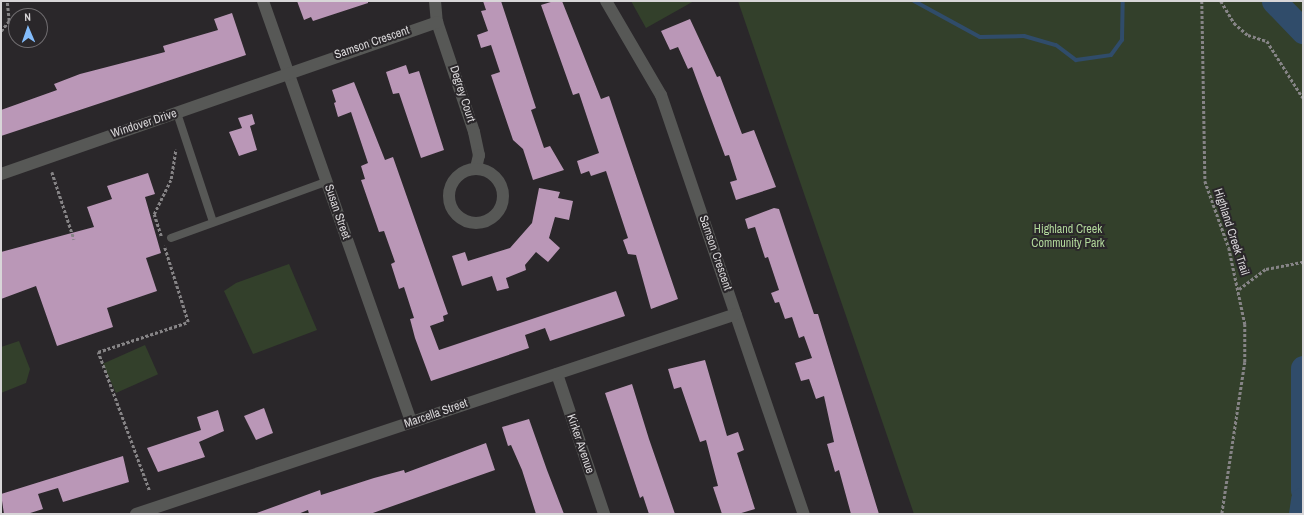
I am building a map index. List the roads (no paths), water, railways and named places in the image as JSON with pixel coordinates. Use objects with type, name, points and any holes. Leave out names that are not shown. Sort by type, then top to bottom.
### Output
[{"type":"street","name":"Susan Street","points":[[263,1],[411,422]]},
{"type":"street","points":[[435,1],[437,22]]},
{"type":"street","name":"Samson Crescent","points":[[606,1],[661,95],[804,514]]},
{"type":"street","name":"Samson Crescent","points":[[288,74],[437,22]]},
{"type":"street","name":"Degrey Court","points":[[437,22],[474,132],[479,155],[476,168]]},
{"type":"street","name":"Windover Drive","points":[[1,174],[288,74]]},
{"type":"street","points":[[476,168],[493,174],[503,189],[502,207],[493,217],[481,223],[472,223],[456,214],[449,198],[450,189],[459,174],[476,168]]},
{"type":"street","name":"Marcella Street","points":[[136,514],[736,314]]},
{"type":"street","name":"Kirker Avenue","points":[[556,374],[604,514]]},
{"type":"lane","points":[[177,113],[213,222]]},
{"type":"lane","points":[[171,238],[326,182]]},
{"type":"waterway","points":[[914,1],[980,37],[1024,36],[1056,45],[1076,60],[1111,55],[1122,40],[1123,1]]},
{"type":"waterway","points":[[1274,1],[1303,31]]},
{"type":"waterway","points":[[1303,368],[1303,490]]},
{"type":"waterway","points":[[1301,514],[1303,499]]},
{"type":"park label","name":"Highland Creek Community Park","points":[[1068,237]]}]
